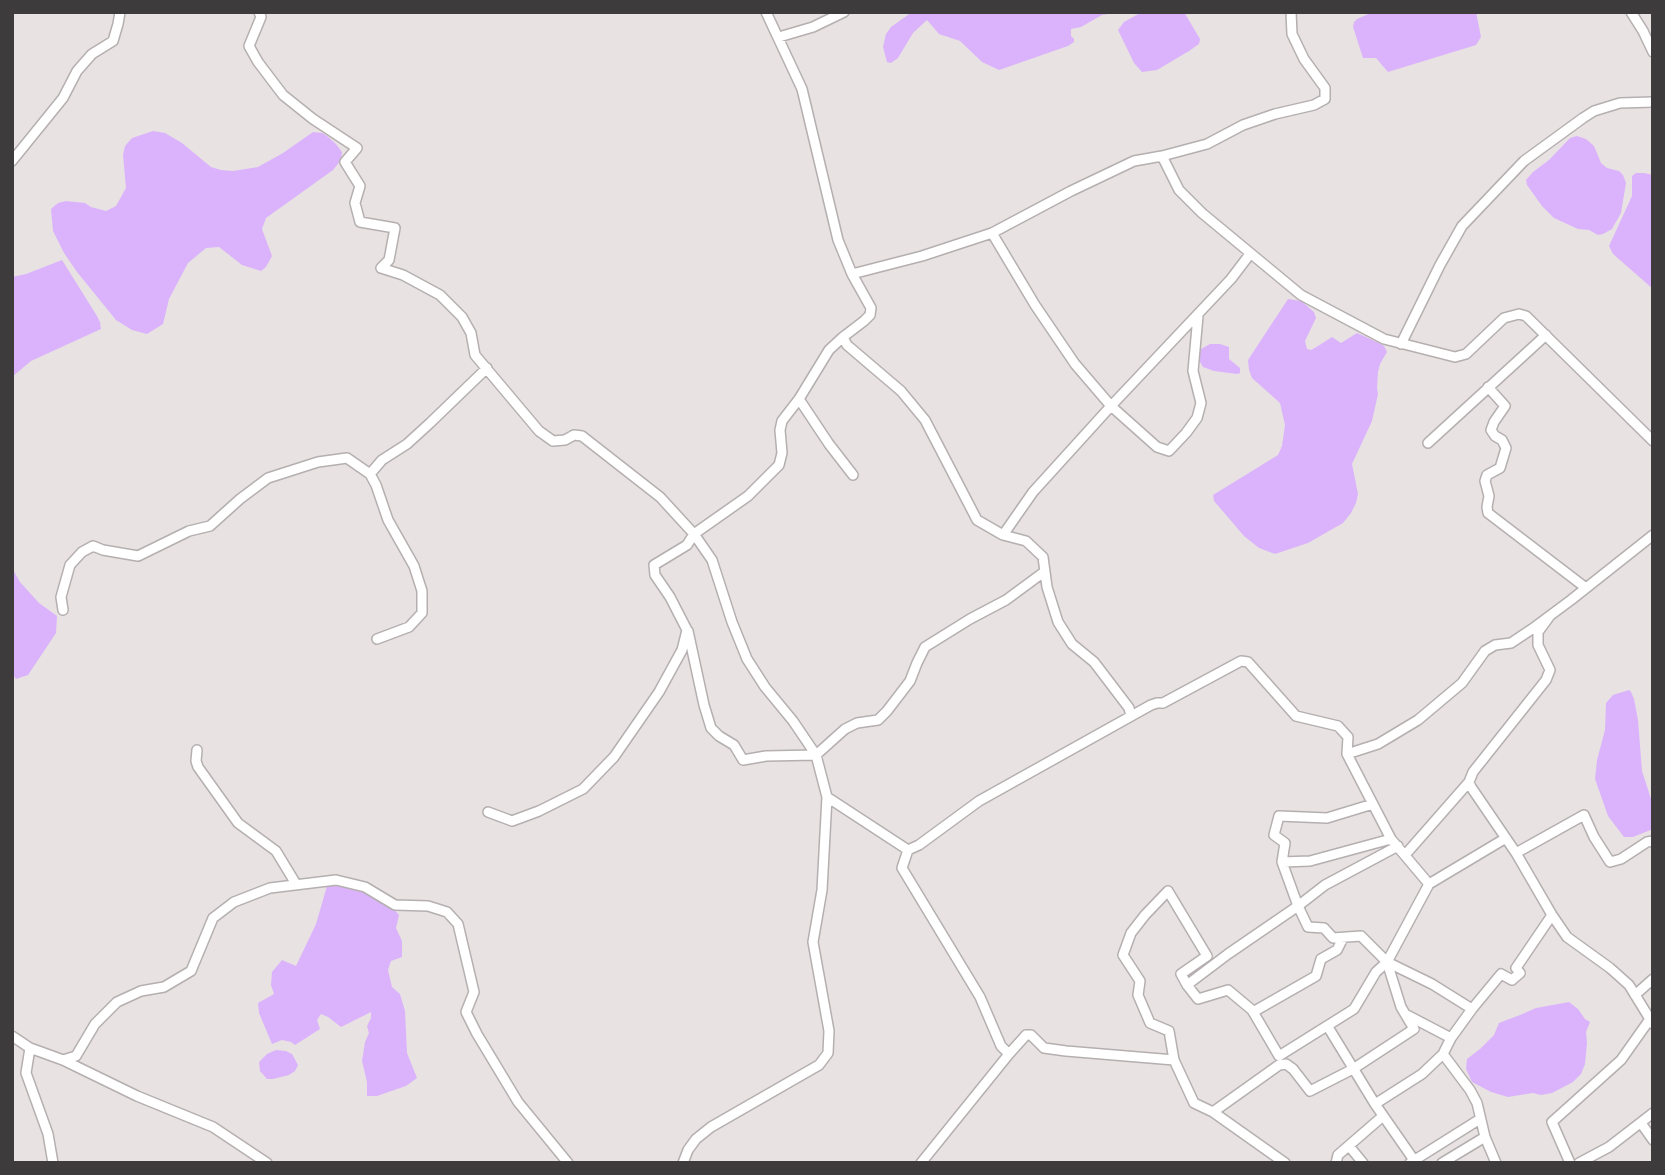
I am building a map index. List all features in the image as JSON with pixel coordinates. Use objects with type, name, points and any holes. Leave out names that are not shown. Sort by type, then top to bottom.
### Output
[{"type":"street","points":[[12,161],[63,98],[77,71],[92,54],[113,41],[120,12]]},
{"type":"street","points":[[259,12],[261,17],[249,46],[258,62],[283,96],[357,148],[345,162],[360,186],[355,203],[360,222],[395,228],[389,260],[382,268],[403,275],[440,296],[463,317],[471,333],[475,355],[539,430],[553,441],[565,440],[574,435],[582,436],[660,497],[694,534],[712,561],[747,659],[816,755],[827,797],[822,890],[813,942],[829,1031],[828,1053],[819,1065],[696,1139],[683,1163]]},
{"type":"street","points":[[766,12],[803,89],[838,240],[852,274],[871,308],[864,321],[829,350],[782,421],[782,453],[779,465],[748,496],[694,534],[687,545],[654,565],[655,575],[687,630],[711,728],[719,737],[734,745],[743,760],[766,756],[816,755],[845,729],[857,723],[878,720],[910,681],[925,647],[970,618],[1006,600],[1044,572]]},
{"type":"street","points":[[779,37],[813,27],[844,12]]},
{"type":"street","points":[[852,274],[922,256],[992,233],[1134,161],[1207,144],[1243,125],[1314,105],[1325,99],[1325,88],[1304,59],[1292,34],[1291,12]]},
{"type":"street","points":[[1631,12],[1653,52]]},
{"type":"street","points":[[1401,344],[1462,226],[1524,161],[1594,111],[1620,103],[1653,102]]},
{"type":"street","points":[[1162,156],[1179,190],[1202,213],[1301,295],[1384,339],[1455,357],[1466,354],[1504,318],[1519,314],[1526,316],[1653,441]]},
{"type":"street","points":[[992,233],[1035,305],[1075,364],[1111,406],[1157,447],[1169,451],[1197,418],[1201,403],[1193,371],[1198,315]]},
{"type":"street","points":[[1003,536],[1033,492],[1231,279],[1250,254]]},
{"type":"street","points":[[1428,443],[1546,335]]},
{"type":"street","points":[[843,337],[847,345],[901,391],[925,420],[977,520],[1003,536],[1027,541],[1043,557],[1044,572],[1058,622],[1072,645],[1094,662],[1129,708],[1131,716]]},
{"type":"street","points":[[370,474],[382,460],[407,444],[487,368]]},
{"type":"street","points":[[1488,387],[1505,407],[1491,430],[1506,448],[1500,468],[1487,475],[1485,481],[1489,496],[1488,513],[1586,588]]},
{"type":"street","points":[[799,399],[853,475]]},
{"type":"street","points":[[63,610],[61,597],[70,565],[82,552],[93,546],[138,556],[190,531],[210,526],[268,478],[318,462],[347,458],[370,474],[388,520],[414,566],[422,591],[422,613],[409,627],[377,639]]},
{"type":"street","points":[[1348,754],[1378,744],[1430,712],[1462,683],[1485,651],[1494,645],[1511,643],[1549,617],[1653,534]]},
{"type":"street","points":[[1405,855],[1469,782],[1473,772],[1546,680],[1550,670],[1538,645],[1538,632],[1549,617]]},
{"type":"street","points":[[488,812],[512,821],[583,789],[614,757],[659,692],[682,650],[687,630]]},
{"type":"street","points":[[1009,1054],[1001,1046],[979,996],[902,868],[908,850],[919,845],[979,801],[1151,705],[1163,704],[1241,661],[1248,662],[1296,716],[1338,726],[1348,737],[1348,754],[1391,839],[1429,884]]},
{"type":"street","points":[[197,750],[198,767],[238,823],[276,851],[296,884]]},
{"type":"street","points":[[1469,782],[1567,937],[1629,985],[1651,1021],[1621,1060],[1552,1122],[1570,1163]]},
{"type":"street","points":[[827,797],[908,850]]},
{"type":"street","points":[[1373,804],[1327,818],[1279,816],[1274,835],[1286,843],[1282,862],[1308,927],[1324,928],[1333,938],[1361,936],[1387,962],[1432,984],[1472,1009]]},
{"type":"street","points":[[1516,853],[1584,815],[1610,862],[1621,859],[1653,841]]},
{"type":"street","points":[[1213,1112],[1279,1061],[1354,1009],[1376,972],[1387,962],[1429,884],[1506,838]]},
{"type":"street","points":[[1282,862],[1310,861],[1391,839]]},
{"type":"street","points":[[1187,985],[1325,885],[1398,846]]},
{"type":"street","points":[[63,1060],[76,1056],[96,1024],[117,1002],[141,991],[164,987],[191,971],[213,918],[234,902],[270,888],[336,880],[365,887],[395,905],[428,906],[447,912],[458,924],[474,992],[466,1012],[518,1102],[568,1163]]},
{"type":"street","points":[[1285,1163],[1213,1112],[1194,1103],[1174,1060],[1169,1031],[1150,1023],[1138,995],[1140,981],[1123,955],[1131,933],[1168,891],[1207,956],[1181,974],[1187,985],[1198,999],[1228,990],[1253,1012],[1279,1061],[1293,1069],[1310,1091],[1353,1069],[1413,1028],[1401,1007],[1387,962]]},
{"type":"street","points":[[1375,1104],[1422,1074],[1443,1054],[1451,1038],[1500,974],[1512,980],[1520,973],[1516,968],[1552,915]]},
{"type":"street","points":[[1253,1012],[1316,976],[1321,959],[1337,950],[1343,938]]},
{"type":"street","points":[[1635,995],[1653,979]]},
{"type":"street","points":[[1407,1015],[1451,1038]]},
{"type":"street","points":[[1328,1027],[1413,1162],[1480,1119]]},
{"type":"street","points":[[920,1163],[1026,1035],[1031,1035],[1044,1048],[1174,1060]]},
{"type":"street","points":[[12,1036],[30,1048],[213,1127],[267,1163]]},
{"type":"street","points":[[30,1048],[26,1073],[48,1134],[53,1163]]},
{"type":"street","points":[[1443,1054],[1471,1090],[1496,1163]]},
{"type":"street","points":[[1579,1163],[1609,1147],[1653,1113]]},
{"type":"street","points":[[1336,1163],[1338,1155],[1382,1116]]},
{"type":"street","points":[[1641,1123],[1653,1140]]},
{"type":"street","points":[[1442,1163],[1485,1137]]},
{"type":"street","points":[[1349,1146],[1363,1163]]},
{"type":"shaded area","points":[[912,12],[1120,12],[1102,15],[1081,27],[1071,29],[1074,42],[1068,46],[999,70],[982,62],[960,41],[939,34],[927,20],[913,33],[898,58],[891,63],[887,62],[883,47],[886,34],[891,27]]},
{"type":"shaded area","points":[[1142,12],[1184,12],[1200,39],[1199,44],[1157,70],[1142,72],[1134,63],[1118,30],[1124,22]]},
{"type":"shaded area","points":[[1373,12],[1476,12],[1481,37],[1476,45],[1388,72],[1376,58],[1363,58],[1353,27],[1357,19]]},
{"type":"shaded area","points":[[153,131],[165,133],[211,167],[221,170],[258,167],[313,132],[327,136],[342,152],[341,160],[333,170],[266,218],[262,229],[272,256],[266,267],[261,271],[242,265],[219,247],[206,248],[188,263],[169,299],[163,324],[147,334],[132,330],[116,320],[77,272],[53,231],[51,209],[66,201],[85,203],[106,211],[116,206],[126,188],[123,155],[125,146],[132,138]]},
{"type":"shaded area","points":[[1577,136],[1594,146],[1601,163],[1607,168],[1619,171],[1626,183],[1621,213],[1612,229],[1603,234],[1578,229],[1554,218],[1527,185],[1526,180],[1533,172],[1570,138]]},
{"type":"shaded area","points":[[1636,173],[1653,175],[1653,289],[1613,254],[1609,246],[1632,196],[1632,176]]},
{"type":"shaded area","points":[[62,260],[97,316],[101,329],[31,361],[12,377],[12,277]]},
{"type":"shaded area","points":[[1288,299],[1301,301],[1314,312],[1316,318],[1305,341],[1307,349],[1311,350],[1332,337],[1341,343],[1357,333],[1384,346],[1387,352],[1378,372],[1378,394],[1372,421],[1352,464],[1358,494],[1351,513],[1343,523],[1308,543],[1275,554],[1259,548],[1244,536],[1214,501],[1213,495],[1278,455],[1282,446],[1285,425],[1280,403],[1252,378],[1248,360]]},
{"type":"shaded area","points":[[1210,344],[1229,347],[1229,359],[1240,368],[1240,373],[1214,371],[1203,367],[1200,352]]},
{"type":"shaded area","points":[[12,568],[20,582],[39,603],[57,616],[56,633],[28,675],[16,679],[12,673]]},
{"type":"shaded area","points":[[1629,690],[1634,699],[1638,720],[1642,771],[1653,805],[1653,829],[1633,837],[1624,837],[1608,816],[1595,779],[1605,730],[1606,703],[1613,695]]},
{"type":"shaded area","points":[[331,884],[363,891],[390,905],[399,915],[396,928],[402,941],[402,957],[391,961],[388,970],[392,987],[400,994],[405,1011],[407,1053],[417,1078],[406,1086],[377,1096],[367,1096],[362,1061],[371,1012],[341,1027],[321,1014],[317,1020],[320,1029],[295,1045],[282,1040],[272,1044],[259,1013],[258,1003],[274,994],[271,985],[272,972],[282,960],[296,966],[316,924],[327,886]]},
{"type":"shaded area","points":[[1569,1002],[1590,1022],[1586,1032],[1585,1064],[1581,1074],[1573,1082],[1552,1093],[1508,1097],[1472,1082],[1466,1069],[1467,1059],[1494,1035],[1499,1023],[1536,1008]]},
{"type":"shaded area","points":[[276,1050],[292,1054],[298,1065],[289,1075],[267,1079],[260,1071],[259,1062]]}]
